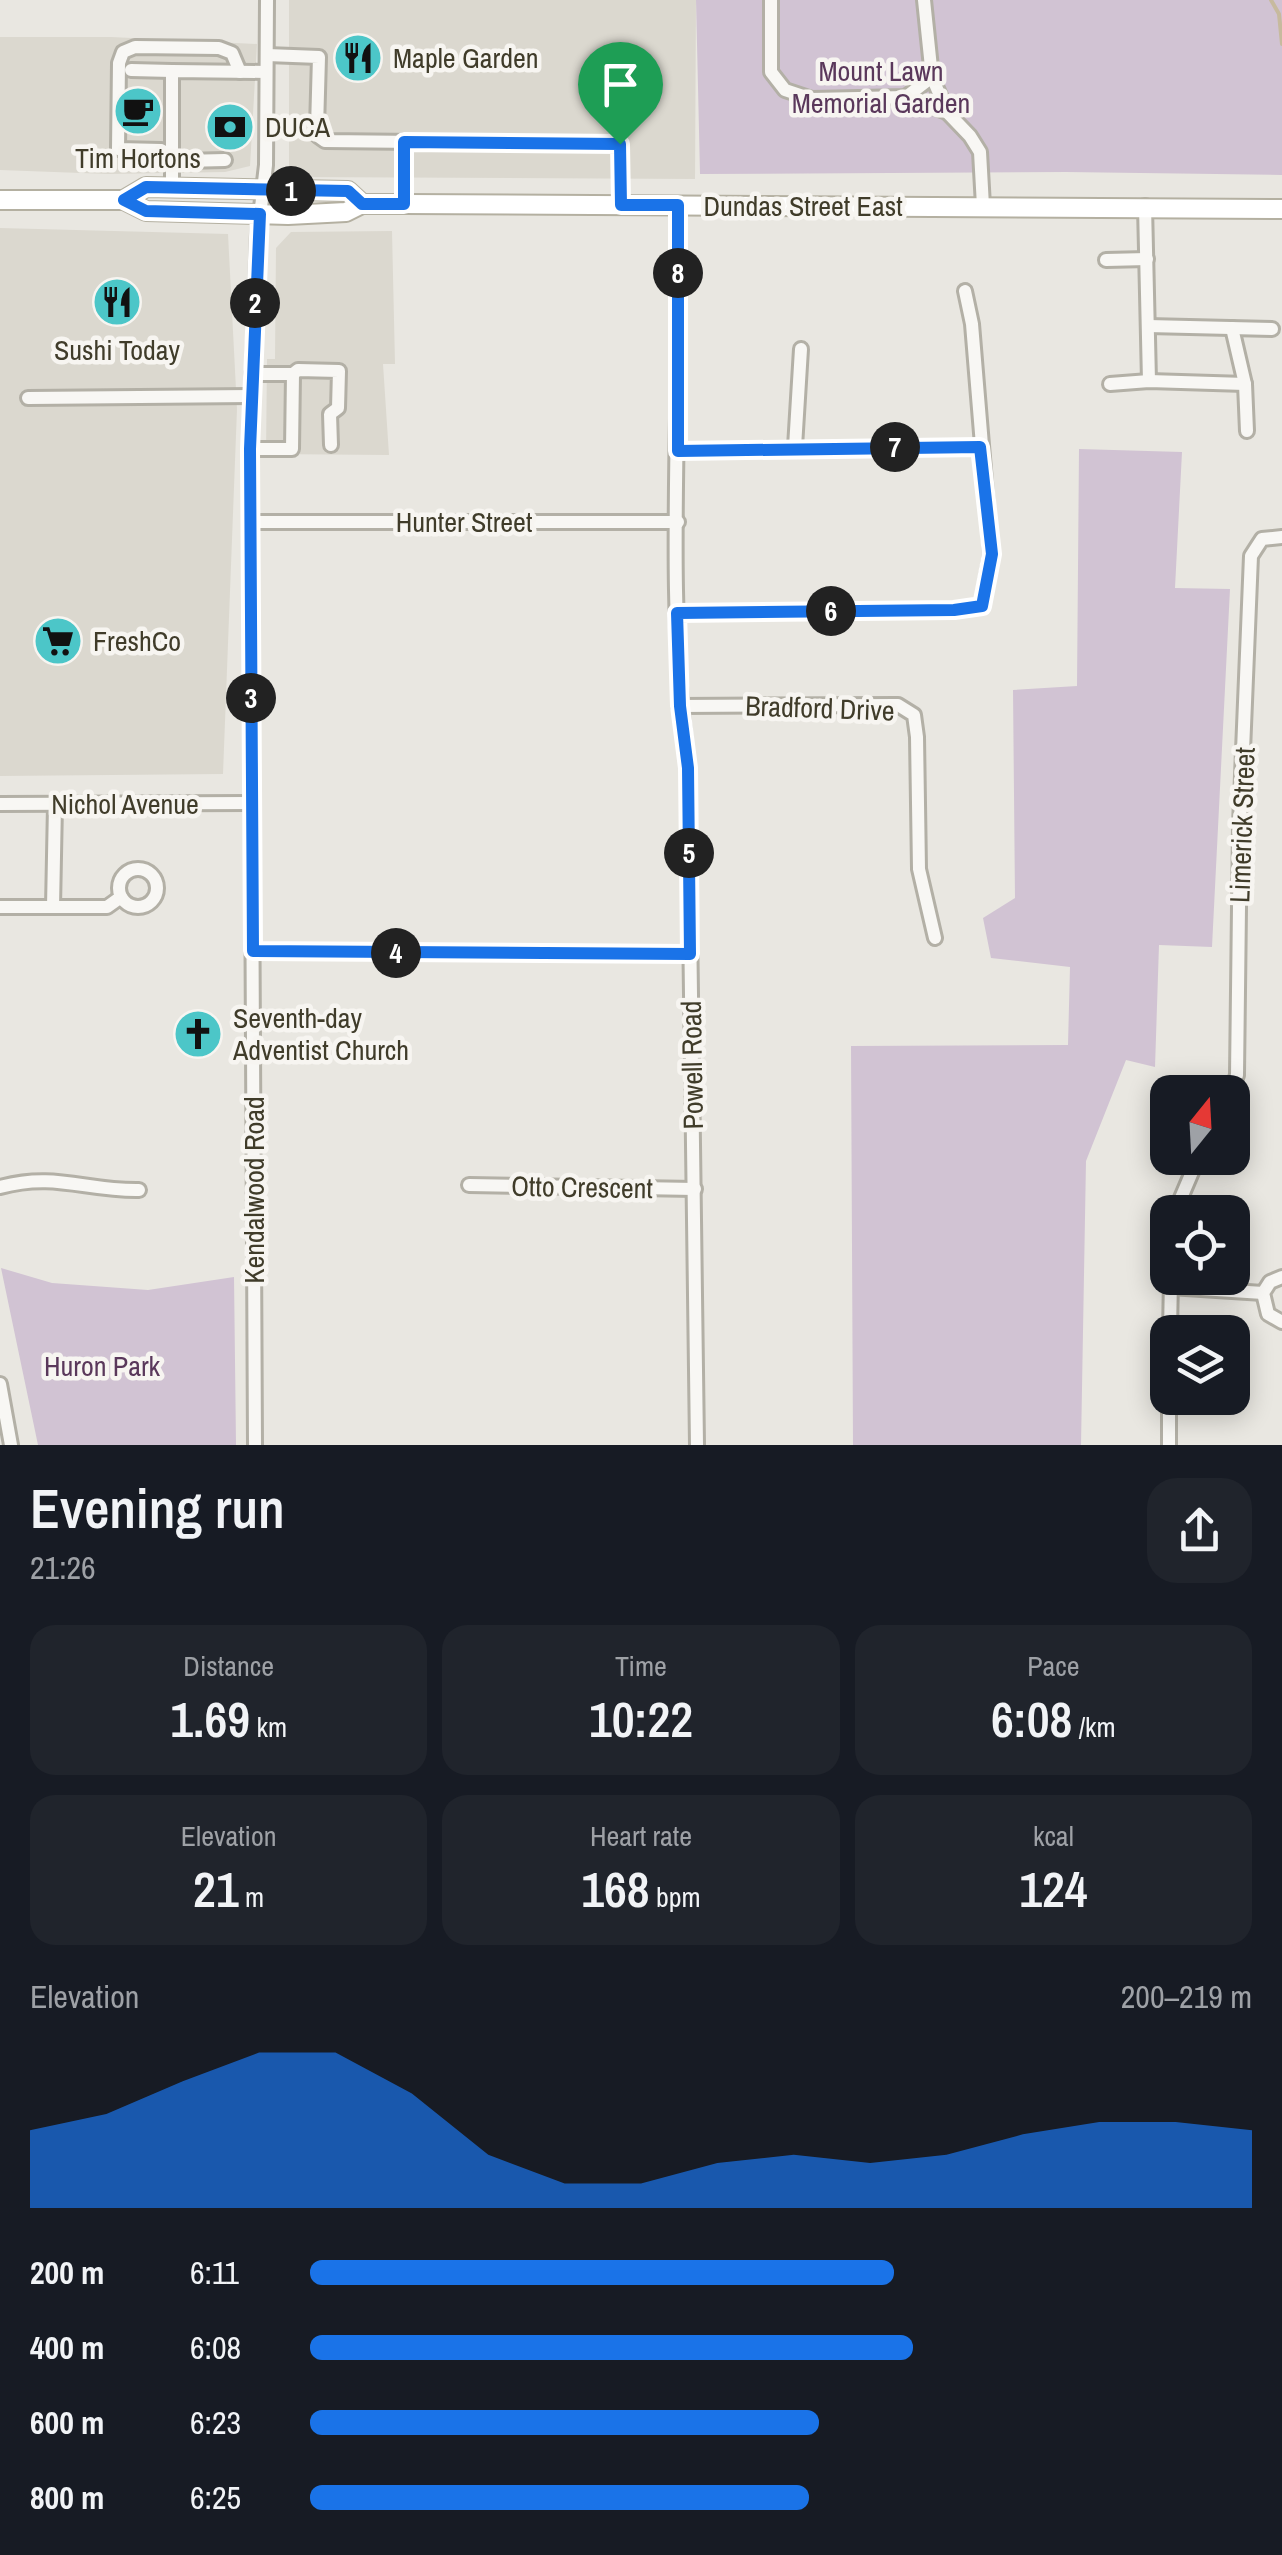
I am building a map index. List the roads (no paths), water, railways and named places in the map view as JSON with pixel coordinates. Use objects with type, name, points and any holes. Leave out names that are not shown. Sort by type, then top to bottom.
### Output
[{"type":"main road","name":"Dundas Street East","points":[[124,200],[146,187],[348,191],[362,204]]},
{"type":"main road","name":"Dundas Street East","points":[[0,200],[124,200],[146,211],[260,214],[346,212],[362,204],[1282,209]]},
{"type":"street","name":"Kendalwood Road","points":[[255,1445],[250,449],[263,190],[267,0]]},
{"type":"street","points":[[771,0],[770,72],[785,90],[812,99],[906,98],[947,112]]},
{"type":"street","points":[[924,0],[932,77],[947,112],[980,152],[983,206]]},
{"type":"street","points":[[225,160],[183,161],[162,150],[118,149],[118,63],[128,48],[225,49],[232,53],[240,72]]},
{"type":"street","points":[[266,55],[319,57],[316,128],[325,141],[620,144],[621,205]]},
{"type":"street","points":[[130,70],[266,72]]},
{"type":"street","points":[[172,70],[172,188]]},
{"type":"street","points":[[906,98],[932,77]]},
{"type":"street","points":[[404,142],[404,204]]},
{"type":"street","name":"Powell Road","points":[[678,205],[677,613],[680,706],[688,768],[697,1445]]},
{"type":"street","points":[[1145,206],[1148,380]]},
{"type":"street","points":[[1106,260],[1147,260]]},
{"type":"street","points":[[677,613],[954,610],[982,606],[992,554],[972,324],[964,291]]},
{"type":"street","points":[[1148,326],[1272,329]]},
{"type":"street","points":[[1232,328],[1245,384],[1247,431]]},
{"type":"street","points":[[795,447],[801,349]]},
{"type":"street","points":[[252,374],[338,371],[338,408],[330,414],[331,444]]},
{"type":"street","points":[[250,449],[292,449],[293,374]]},
{"type":"street","points":[[1110,384],[1148,380],[1245,384]]},
{"type":"street","points":[[28,398],[251,396]]},
{"type":"street","points":[[678,451],[980,447]]},
{"type":"street","name":"Hunter Street","points":[[251,522],[678,522]]},
{"type":"street","name":"Limerick Street","points":[[1237,1075],[1240,824],[1251,556],[1262,539],[1282,537]]},
{"type":"street","name":"Bradford Drive","points":[[680,706],[898,704],[914,715],[919,869],[935,938]]},
{"type":"street","name":"Nichol Avenue","points":[[0,804],[251,803]]},
{"type":"street","points":[[53,908],[55,805]]},
{"type":"street","points":[[0,907],[106,906],[121,897]]},
{"type":"street","points":[[253,951],[690,954]]},
{"type":"street","points":[[0,1186],[48,1178],[115,1190],[140,1190]]},
{"type":"street","name":"Otto Crescent","points":[[470,1185],[695,1188]]},
{"type":"street","points":[[1282,1277],[1270,1282],[1263,1293],[1268,1314],[1282,1322]]},
{"type":"street","points":[[1250,1291],[1263,1293]]},
{"type":"street","points":[[0,1384],[11,1445]]},
{"type":"street","points":[[1168,1445],[1169,1415]]},
{"type":"waterway","points":[[1271,0],[1279,14],[1282,44]]},
{"type":"place","name":"Maple Garden","points":[[358,58]]},
{"type":"place","name":"Tim Hortons","points":[[138,111]]},
{"type":"place","name":"DUCA","points":[[230,127]]},
{"type":"place","name":"Sushi Today","points":[[117,302]]},
{"type":"place","name":"FreshCo","points":[[58,641]]},
{"type":"place","name":"Seventh-day Adventist Church","points":[[198,1034]]},
{"type":"park label","name":"Mount Lawn Memorial Garden","points":[[881,87]]},
{"type":"park label","name":"Huron Park","points":[[102,1366]]}]
